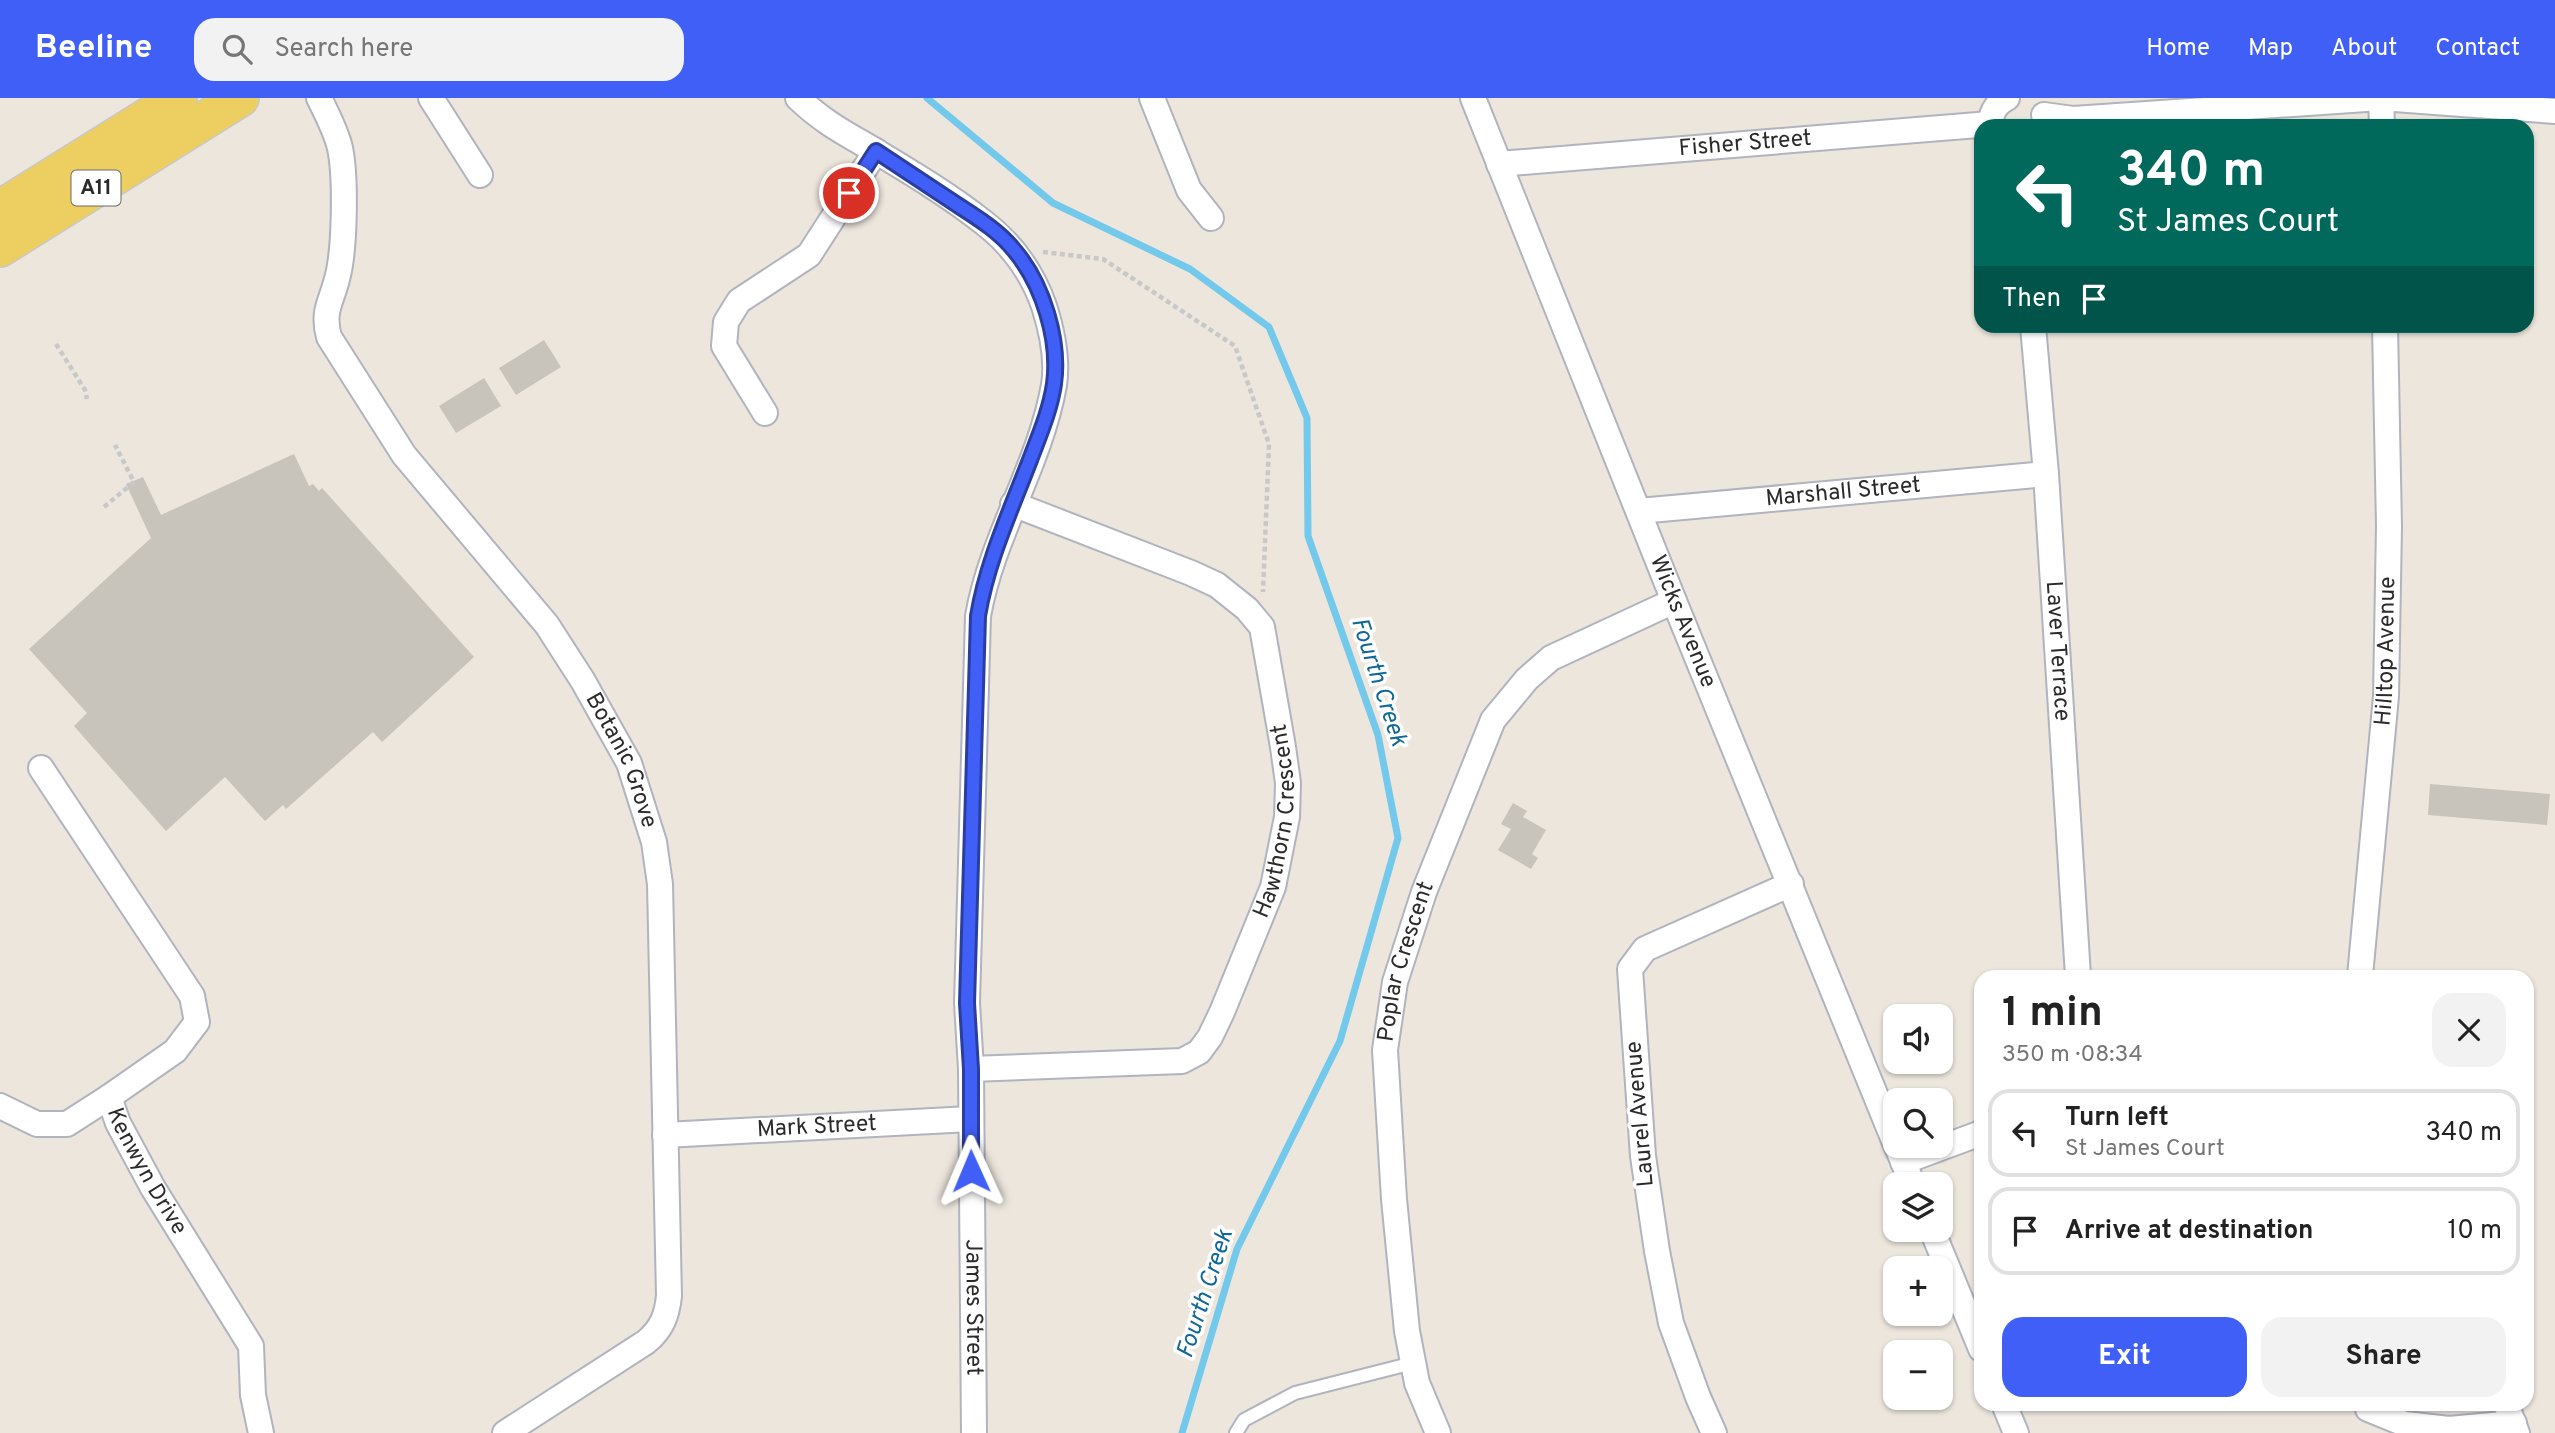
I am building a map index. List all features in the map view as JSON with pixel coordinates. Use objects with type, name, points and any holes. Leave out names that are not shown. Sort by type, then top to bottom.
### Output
[{"type":"main road","name":"A11","points":[[0,209],[179,106],[240,98]]},
{"type":"main road","name":"A11","points":[[0,248],[179,106]]},
{"type":"street","name":"Botanic Grove","points":[[319,98],[340,146],[343,174],[340,263],[325,323],[329,337],[404,455],[547,625],[612,730],[629,762],[641,794],[654,842],[660,884],[669,1296],[667,1313],[655,1335],[646,1342],[505,1433]]},
{"type":"street","points":[[431,98],[480,175]]},
{"type":"street","name":"James Street","points":[[798,98],[832,127],[876,151],[984,222],[1014,249],[1035,285],[1050,326],[1054,382],[1045,420],[983,589],[978,616],[967,1003],[971,1069],[974,1433]]},
{"type":"street","points":[[1152,98],[1189,190],[1211,218]]},
{"type":"street","name":"Wicks Avenue","points":[[1473,98],[1883,1113]]},
{"type":"street","points":[[1992,119],[1996,106],[2007,98]]},
{"type":"street","points":[[2039,113],[2073,119],[2381,98],[2555,111]]},
{"type":"street","points":[[2381,98],[2382,119]]},
{"type":"street","name":"Fisher Street","points":[[1499,164],[1974,126]]},
{"type":"street","points":[[765,413],[724,346],[726,322],[739,301],[809,255],[876,151]]},
{"type":"street","name":"Laver Terrace","points":[[2034,333],[2046,474],[2078,970]]},
{"type":"street","name":"Hilltop Avenue","points":[[2361,970],[2386,696],[2389,526],[2385,333]]},
{"type":"street","name":"Marshall Street","points":[[1639,511],[2046,474]]},
{"type":"street","points":[[1013,504],[1208,581],[1247,609],[1262,627]]},
{"type":"street","name":"Poplar Crescent","points":[[1438,1433],[1416,1382],[1406,1331],[1394,1199],[1385,1050],[1395,982],[1424,892],[1488,731],[1506,702],[1527,678],[1551,658],[1674,601]]},
{"type":"street","name":"Hawthorn Crescent","points":[[971,1069],[1182,1061],[1199,1052],[1210,1037],[1273,887],[1287,817],[1286,771],[1262,627]]},
{"type":"street","name":"Kenwyn Drive","points":[[41,768],[192,996],[197,1022],[175,1051],[109,1097],[118,1124],[153,1188],[251,1346],[253,1395],[261,1433]]},
{"type":"street","name":"Laurel Avenue","points":[[1714,1433],[1671,1323],[1657,1251],[1643,1156],[1630,970],[1645,948],[1791,884]]},
{"type":"street","points":[[0,1106],[37,1124],[67,1124],[109,1097]]},
{"type":"street","name":"Mark Street","points":[[665,1135],[970,1119]]},
{"type":"street","points":[[1953,1139],[1974,1134]]},
{"type":"street","points":[[1936,1242],[1974,1332]]},
{"type":"street","points":[[2007,1411],[2016,1433]]},
{"type":"street","points":[[2373,1411],[2405,1424],[2449,1429],[2512,1420]]},
{"type":"lane","points":[[1236,1433],[1244,1420],[1295,1393],[1413,1363]]},
{"type":"path","points":[[1014,249],[1103,259],[1235,346],[1269,444],[1262,627]]},
{"type":"path","points":[[56,344],[85,390],[87,399]]},
{"type":"path","points":[[104,507],[134,482],[115,445]]},
{"type":"building","points":[[544,340],[561,367],[516,395],[499,368]]},
{"type":"building","points":[[484,378],[501,406],[456,433],[439,406]]},
{"type":"building","points":[[294,454],[309,486],[313,484],[319,491],[322,488],[474,657],[382,742],[373,732],[286,809],[283,805],[265,821],[225,777],[166,831],[74,726],[87,713],[29,649],[151,538],[126,484],[143,477],[161,515]]},
{"type":"building","points":[[2430,784],[2550,794],[2547,825],[2428,815]]},
{"type":"building","points":[[1513,803],[1527,811],[1523,817],[1546,830],[1532,854],[1538,858],[1531,869],[1498,850],[1511,829],[1501,824]]},
{"type":"waterway","name":"Fourth Creek","points":[[927,98],[1053,203],[1190,269],[1269,327],[1307,418],[1308,536],[1378,735],[1398,838],[1340,1041],[1237,1249],[1182,1433]]},
{"type":"route","points":[[849,193],[876,151],[984,222],[1014,249],[1030,274],[1050,326],[1054,353],[1054,382],[1045,420],[995,551],[978,616],[967,1003],[971,1069],[971,1171]]}]
